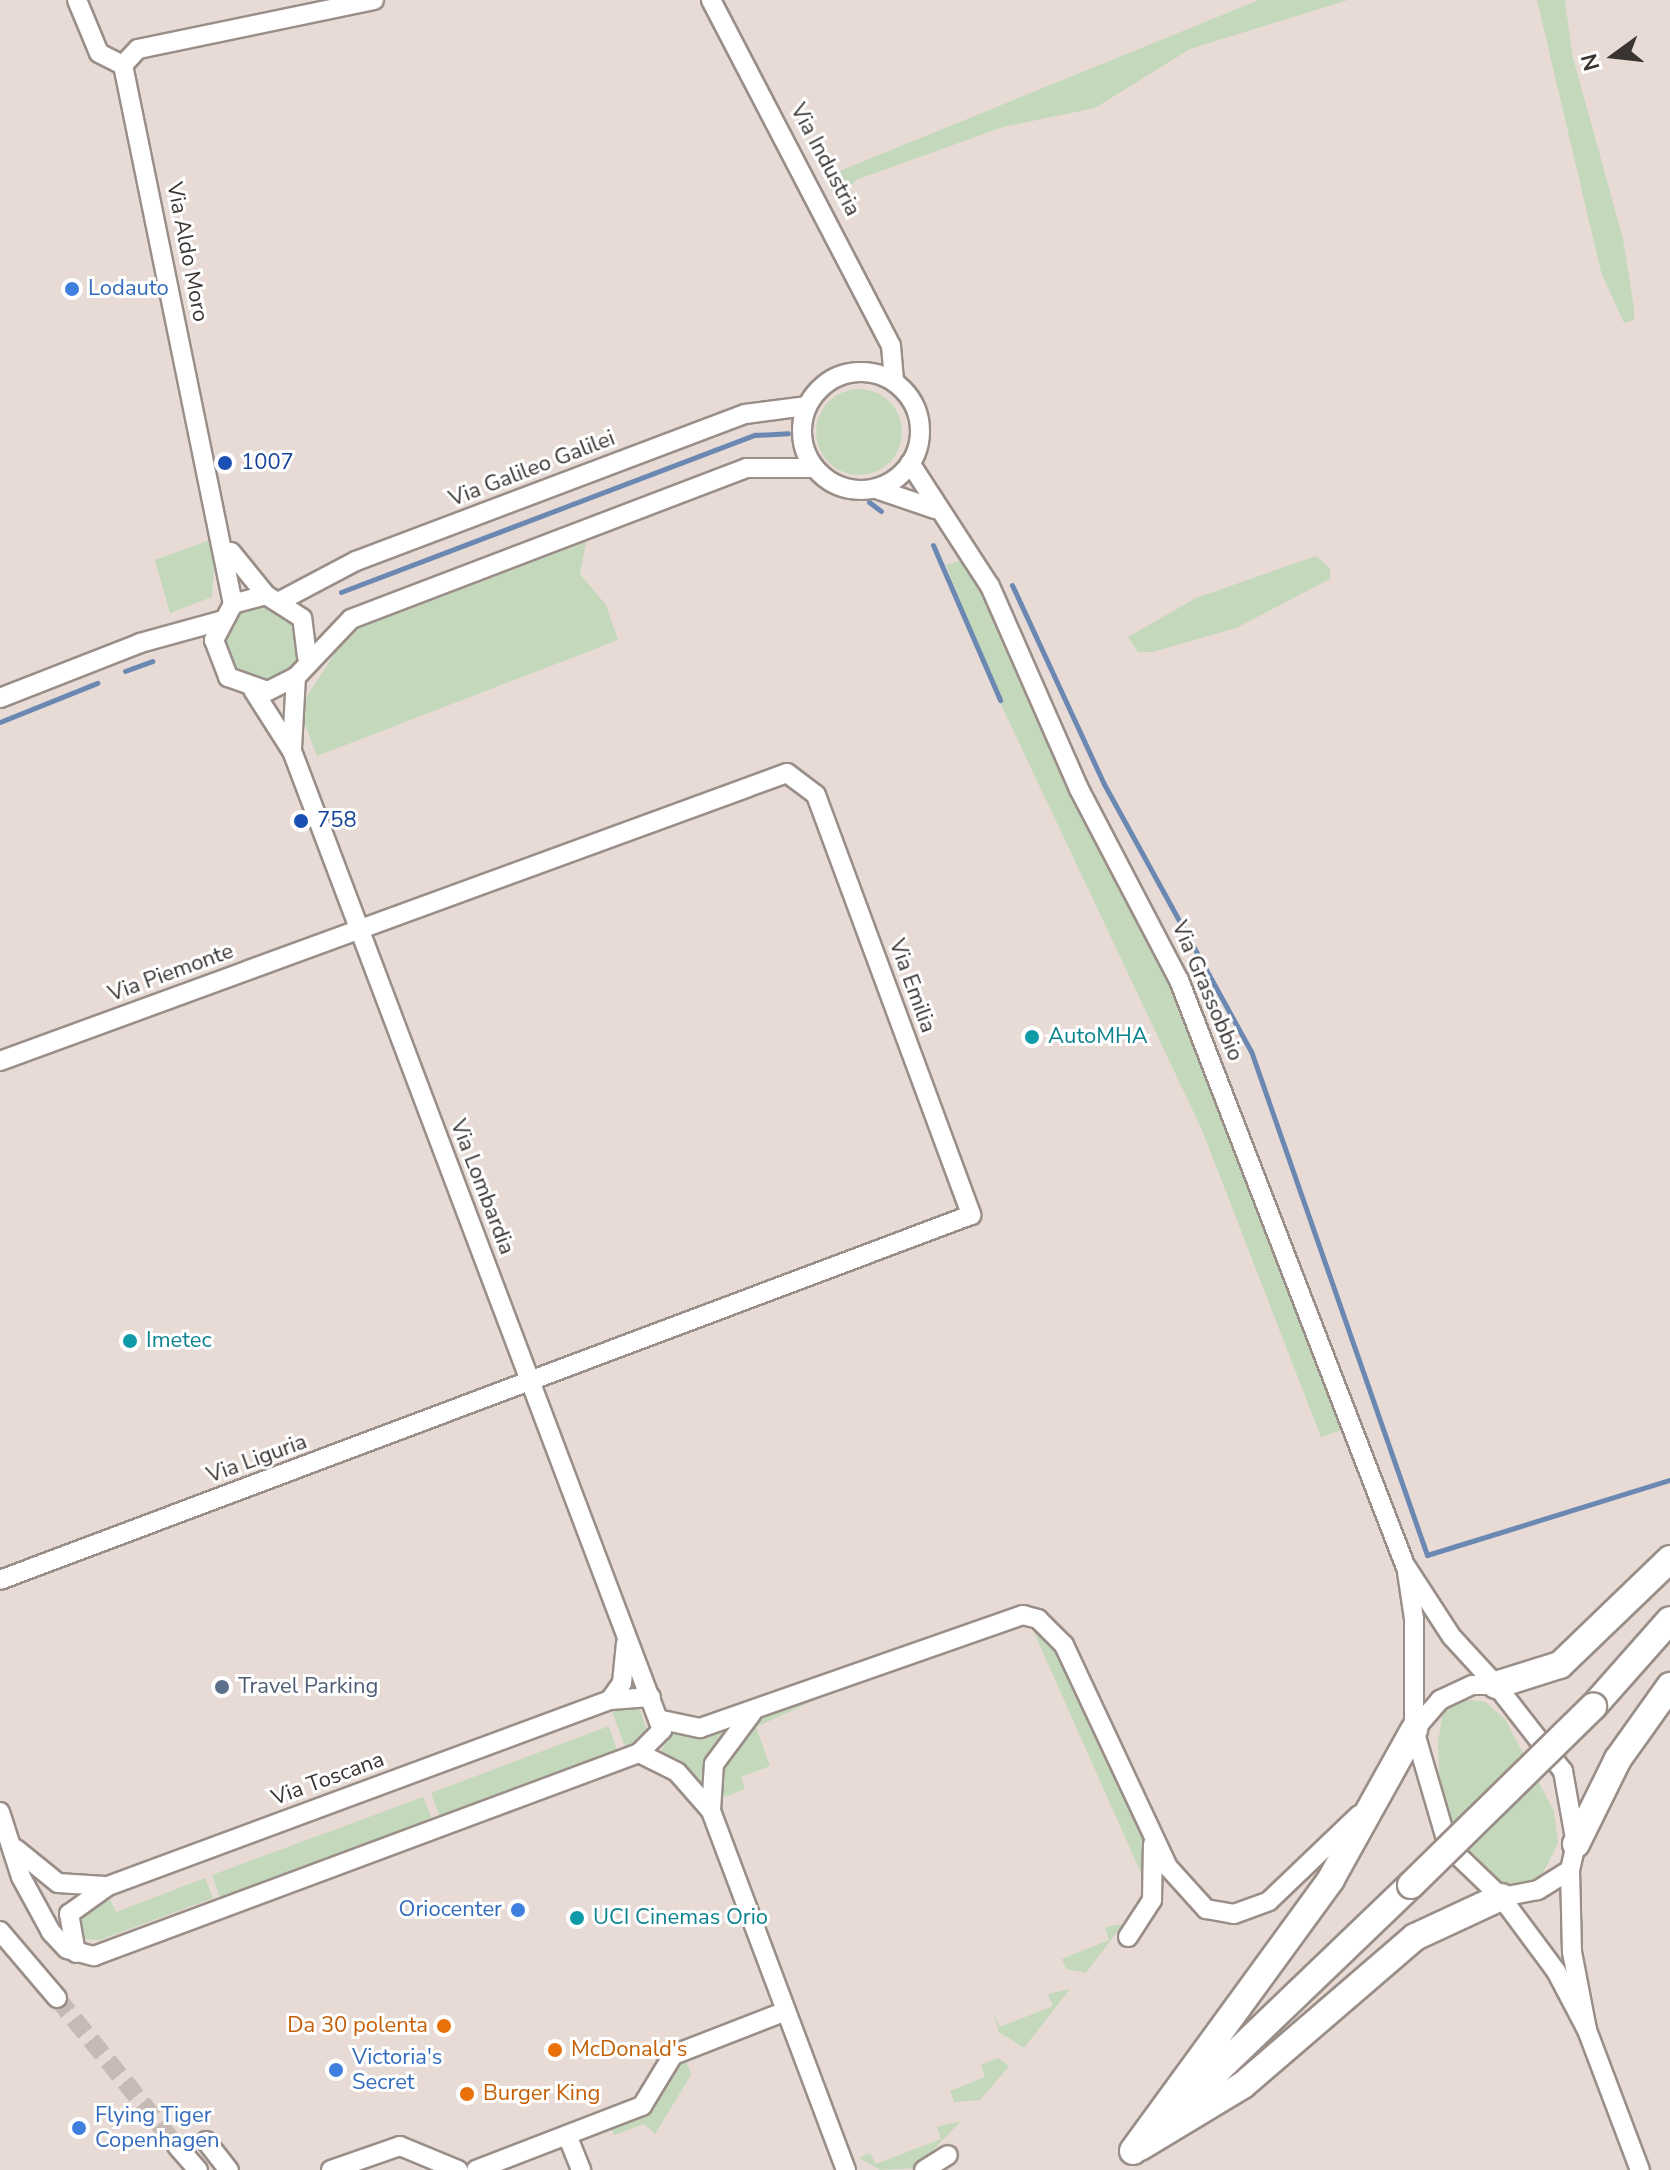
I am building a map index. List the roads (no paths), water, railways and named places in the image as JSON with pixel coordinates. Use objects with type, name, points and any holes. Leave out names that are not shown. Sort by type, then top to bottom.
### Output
[{"type":"highway","points":[[1496,1685],[1570,1657],[1670,1559]]},
{"type":"highway","points":[[1124,2161],[1593,1707],[1670,1620]]},
{"type":"highway","points":[[1576,1844],[1618,1759],[1670,1686]]},
{"type":"highway","points":[[1124,2161],[1282,1952],[1414,1730]]},
{"type":"highway","points":[[1124,2161],[1243,2085],[1415,1937],[1501,1897]]},
{"type":"street","points":[[77,0],[94,46],[123,65],[138,49],[374,0]]},
{"type":"street","name":"Via Industria","points":[[711,0],[891,346],[894,382]]},
{"type":"street","name":"Via Aldo Moro","points":[[123,65],[222,530],[233,604]]},
{"type":"street","points":[[891,346],[852,372],[825,383],[807,406],[802,438],[815,468],[840,486],[897,491],[937,511]]},
{"type":"street","points":[[852,372],[894,382],[918,416],[910,463],[872,489]]},
{"type":"street","name":"Via Galileo Galilei","points":[[274,597],[356,561],[745,414],[807,406]]},
{"type":"street","name":"Via Grassobbio","points":[[910,463],[937,511],[990,586],[1079,789],[1179,980],[1405,1565],[1414,1619],[1414,1730],[1448,1846],[1501,1897],[1556,1971],[1587,2030]]},
{"type":"street","points":[[183,637],[253,690],[296,677],[307,657],[351,619],[746,468],[815,468]]},
{"type":"street","name":"Via Aldo Moro","points":[[222,530],[237,567],[274,597]]},
{"type":"street","points":[[219,666],[214,640],[220,621],[233,604],[274,597],[302,618],[307,657]]},
{"type":"street","points":[[0,698],[140,643],[183,637],[220,621]]},
{"type":"street","name":"Via Lombardia","points":[[292,751],[296,677]]},
{"type":"street","name":"Via Lombardia","points":[[253,690],[292,751],[626,1640],[662,1720]]},
{"type":"street","name":"Via Emilia","points":[[358,928],[770,776],[802,778],[816,795],[971,1215],[530,1384]]},
{"type":"street","name":"Via Piemonte","points":[[0,1061],[358,928]]},
{"type":"street","name":"Via Liguria","points":[[0,1580],[530,1384]]},
{"type":"street","name":"Via Grassobbio","points":[[1405,1565],[1452,1637],[1496,1685],[1563,1771],[1576,1844],[1570,1870],[1572,1952],[1587,2030]]},
{"type":"street","points":[[0,1812],[39,1912],[76,1953],[117,1949],[639,1753],[658,1739],[662,1720],[691,1729],[754,1711],[996,1620],[1038,1619],[1064,1645],[1181,1889],[1206,1909],[1234,1914],[1269,1901],[1373,1803]]},
{"type":"street","name":"Via Lombardia","points":[[610,1700],[622,1683],[626,1640]]},
{"type":"street","points":[[1414,1730],[1453,1692],[1496,1685]]},
{"type":"street","name":"Via Toscana","points":[[76,1953],[69,1914],[108,1886],[610,1700],[651,1697]]},
{"type":"street","points":[[711,1811],[714,1764],[754,1711]]},
{"type":"street","points":[[639,1753],[677,1772],[711,1811],[786,2011],[850,2167]]},
{"type":"street","points":[[1128,1937],[1152,1900],[1152,1834]]},
{"type":"street","points":[[12,1845],[58,1883],[108,1886]]},
{"type":"street","points":[[1501,1897],[1538,1890],[1570,1870]]},
{"type":"street","points":[[0,1931],[57,1998]]},
{"type":"street","points":[[476,2170],[649,2101],[673,2055],[786,2011]]},
{"type":"street","points":[[1587,2030],[1640,2170]]},
{"type":"street","points":[[567,2135],[581,2170]]},
{"type":"street","points":[[206,2141],[229,2170]]},
{"type":"street","points":[[177,2146],[198,2170]]},
{"type":"street","points":[[331,2170],[393,2147],[428,2165],[458,2170]]},
{"type":"street","points":[[924,2170],[948,2155]]},
{"type":"waterway","points":[[341,592],[755,435],[788,433]]},
{"type":"waterway","points":[[869,502],[881,511]]},
{"type":"waterway","points":[[933,545],[1000,700]]},
{"type":"waterway","points":[[1012,585],[1104,784],[1251,1051],[1427,1555],[1670,1480]]},
{"type":"waterway","points":[[125,671],[152,661]]},
{"type":"waterway","points":[[0,722],[97,683]]},
{"type":"tunnel","points":[[57,1998],[177,2146]]},
{"type":"place","name":"Lodauto","points":[[72,289]]},
{"type":"place","name":"1007","points":[[225,463]]},
{"type":"place","name":"758","points":[[301,821]]},
{"type":"place","name":"AutoMHA","points":[[1032,1037]]},
{"type":"place","name":"Imetec","points":[[130,1341]]},
{"type":"place","name":"Travel Parking","points":[[222,1687]]},
{"type":"place","name":"Oriocenter","points":[[518,1910]]},
{"type":"place","name":"UCI Cinemas Orio","points":[[577,1918]]},
{"type":"place","name":"Da 30 polenta","points":[[444,2026]]},
{"type":"place","name":"McDonald's","points":[[555,2050]]},
{"type":"place","name":"Victoria's Secret","points":[[336,2070]]},
{"type":"place","name":"Burger King","points":[[467,2094]]},
{"type":"place","name":"Flying Tiger Copenhagen","points":[[79,2128]]}]
